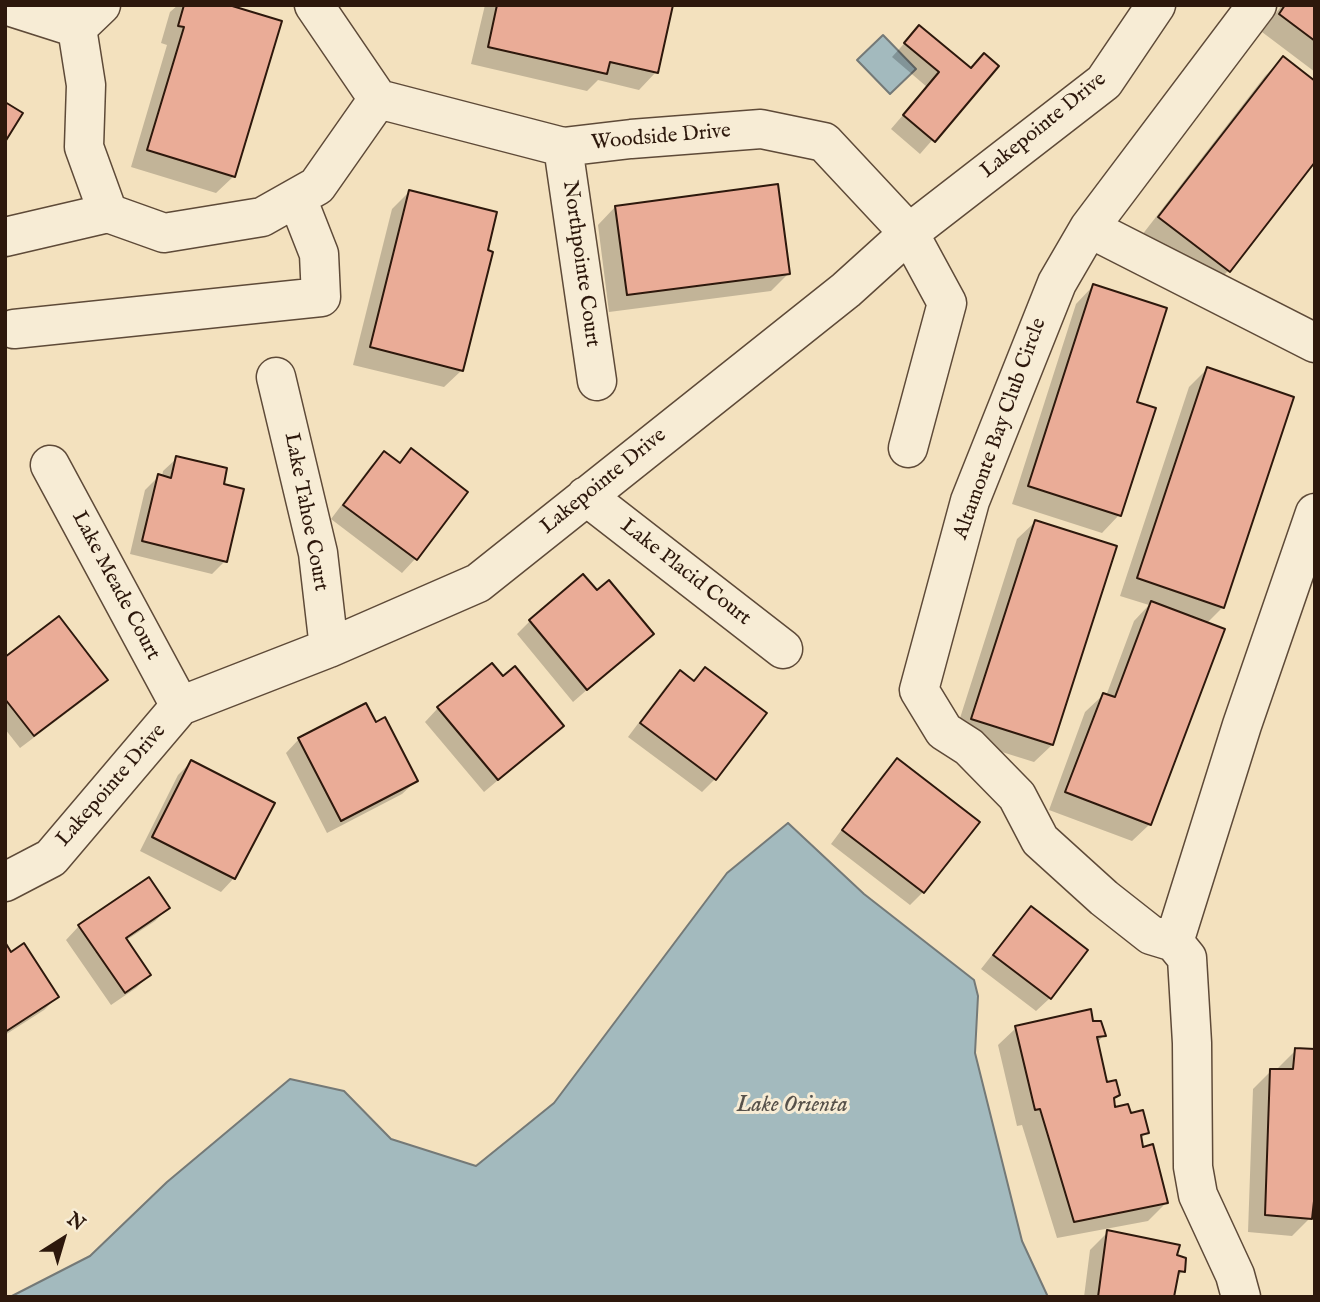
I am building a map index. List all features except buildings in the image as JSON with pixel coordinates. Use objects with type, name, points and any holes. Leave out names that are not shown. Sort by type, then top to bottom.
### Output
[{"type":"street","points":[[5,5],[89,17],[84,147],[108,213]]},
{"type":"street","name":"Lakepointe Drive","points":[[5,882],[51,858],[180,706],[329,648],[478,583],[846,290],[909,233],[1104,82],[1157,5]]},
{"type":"street","name":"Altamonte Bay Club Circle","points":[[1174,942],[1151,936],[1040,840],[1017,796],[969,747],[944,731],[919,690],[970,500],[1057,283],[1089,228],[1257,5]]},
{"type":"street","points":[[5,237],[108,213],[164,233],[262,217],[317,186],[378,99],[332,12]]},
{"type":"street","name":"Woodside Drive","points":[[378,99],[563,147],[631,139],[761,130],[824,142],[909,233]]},
{"type":"street","name":"Northpointe Court","points":[[563,147],[597,381]]},
{"type":"street","points":[[14,330],[321,297],[319,254],[297,198]]},
{"type":"street","points":[[1089,228],[1315,343]]},
{"type":"street","points":[[908,448],[947,303],[909,233]]},
{"type":"street","name":"Lake Tahoe Court","points":[[276,377],[318,553],[329,648]]},
{"type":"street","name":"Lake Meade Court","points":[[50,465],[180,706]]},
{"type":"street","name":"Lake Placid Court","points":[[586,496],[783,649]]},
{"type":"street","points":[[1241,1297],[1235,1275],[1198,1195],[1193,1167],[1192,1043],[1187,958],[1174,942],[1241,725],[1315,513]]},
{"type":"water","points":[[883,35],[916,69],[890,94],[857,60]]},
{"type":"water","name":"Lake Orienta","points":[[788,823],[864,894],[974,980],[978,996],[975,1053],[1022,1241],[1048,1297],[10,1297],[90,1256],[167,1182],[290,1079],[344,1091],[391,1139],[476,1166],[554,1103],[727,873]]}]
